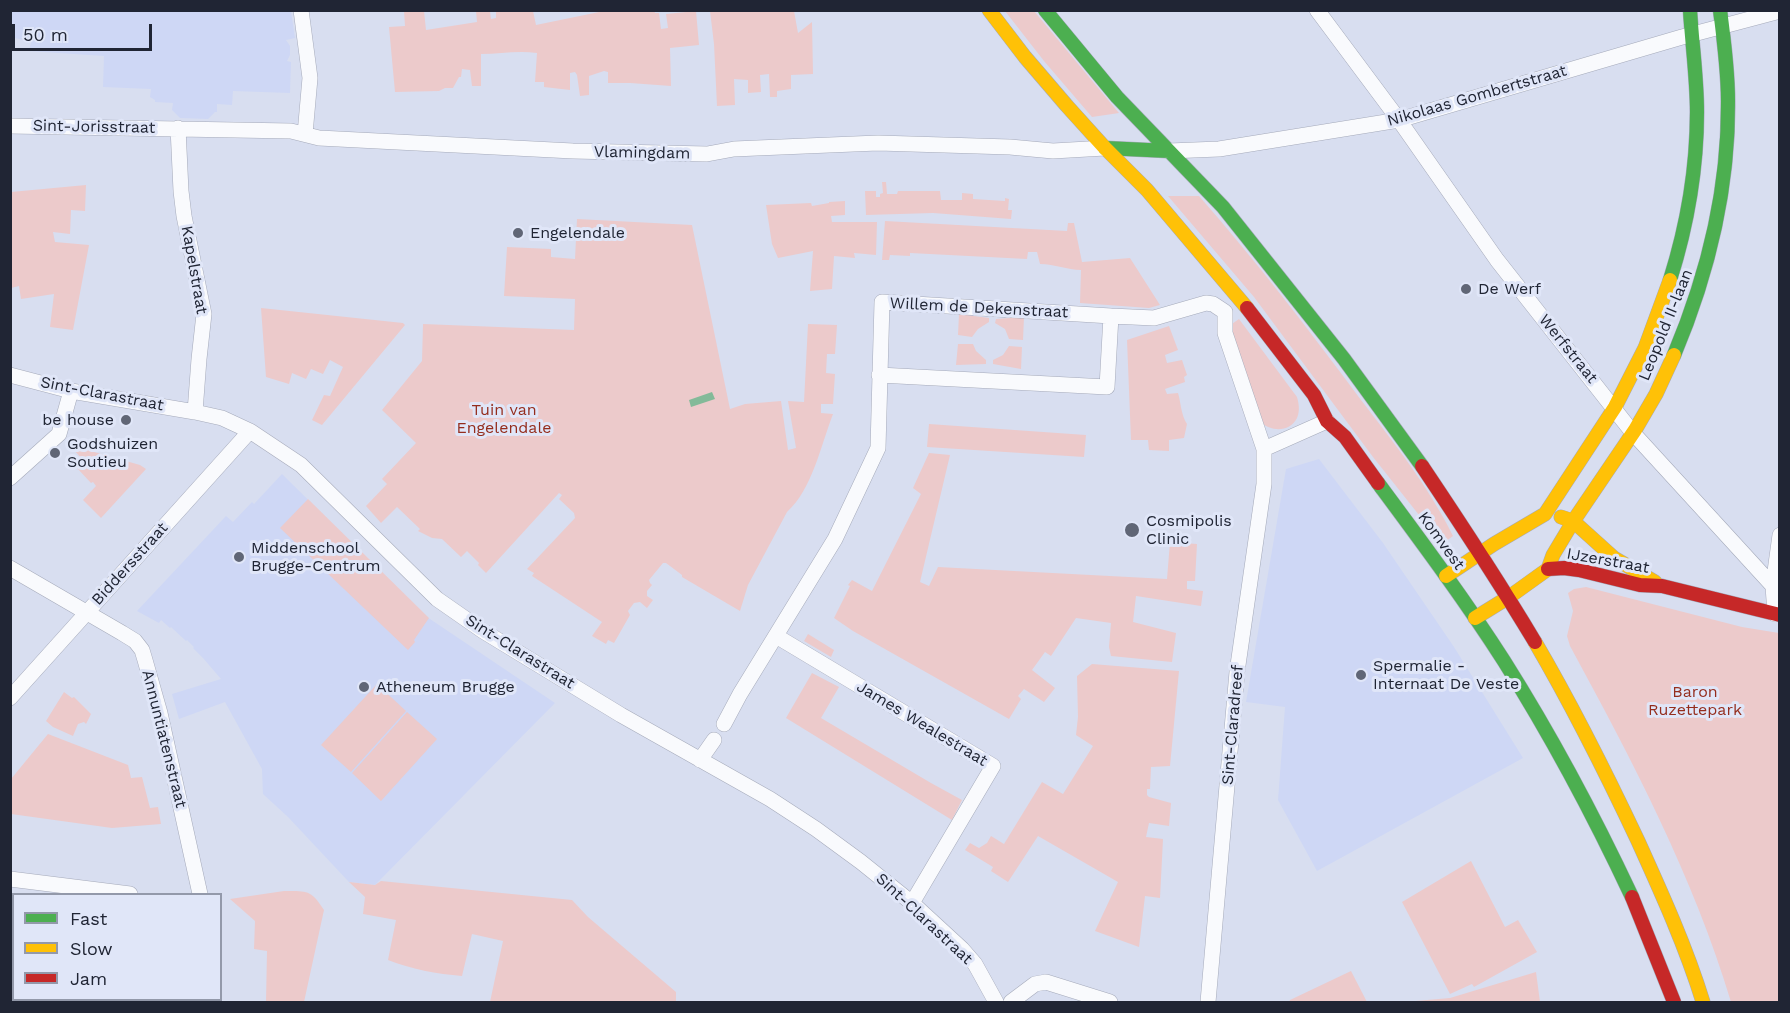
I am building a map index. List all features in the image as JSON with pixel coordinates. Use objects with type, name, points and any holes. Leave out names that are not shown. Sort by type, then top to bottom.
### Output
[{"type":"main road","name":"Komvest","points":[[989,10],[1025,57],[1105,148],[1148,190],[1246,307],[1314,395],[1327,421],[1345,437],[1446,576],[1541,721],[1620,869],[1674,1002]]},
{"type":"main road","name":"Komvest","points":[[1045,10],[1071,44],[1142,124],[1214,196],[1281,278],[1453,510],[1509,597],[1585,732],[1629,821],[1687,954],[1704,1002]]},
{"type":"main road","name":"Leopold II-laan","points":[[1446,576],[1545,514],[1615,407],[1645,348],[1678,254],[1692,186],[1697,111],[1690,10]]},
{"type":"main road","name":"Leopold II-laan","points":[[1475,618],[1548,569],[1551,558],[1573,521],[1633,433],[1670,366],[1698,297],[1717,228],[1727,155],[1727,81],[1720,10]]},
{"type":"main road","points":[[1105,148],[1169,151]]},
{"type":"main road","points":[[1692,186],[1723,191]]},
{"type":"main road","points":[[1545,514],[1573,521]]},
{"type":"main road","name":"IJzerstraat","points":[[1573,521],[1614,558],[1662,586]]},
{"type":"main road","name":"IJzerstraat","points":[[1548,569],[1580,570],[1640,585],[1662,586],[1777,614]]},
{"type":"street","points":[[301,10],[310,78],[305,134]]},
{"type":"street","name":"Werfstraat","points":[[1317,10],[1399,120],[1497,260],[1615,407],[1633,433],[1773,585]]},
{"type":"street","name":"Nikolaas Gombertstraat","points":[[1169,151],[1211,150],[1399,120],[1779,11]]},
{"type":"street","name":"Sint-Jorisstraat","points":[[10,126],[178,128]]},
{"type":"street","name":"Vlamingdam","points":[[178,128],[291,131],[319,138],[573,151],[706,154],[734,149],[878,143],[1010,147],[1053,151],[1105,148]]},
{"type":"street","name":"Kapelstraat","points":[[178,128],[184,216],[204,314],[198,359],[195,412]]},
{"type":"street","name":"Willem de Dekenstraat","points":[[776,636],[835,539],[878,448],[882,302],[1155,318],[1206,303],[1213,304],[1225,312],[1246,307]]},
{"type":"street","name":"Sint-Claradreef","points":[[1208,1002],[1237,672],[1262,503],[1264,449],[1225,333],[1225,312]]},
{"type":"street","points":[[879,375],[1107,387],[1111,316]]},
{"type":"street","name":"Sint-Clarastraat","points":[[10,375],[71,391],[222,418],[250,430],[301,465],[437,599],[483,631],[621,715],[770,799],[861,862],[912,903],[969,957],[996,1002]]},
{"type":"street","points":[[10,478],[59,434],[71,391]]},
{"type":"street","points":[[1264,449],[1327,421]]},
{"type":"street","name":"Biddersstraat","points":[[10,698],[250,430]]},
{"type":"street","points":[[1777,614],[1773,585],[1779,535]]},
{"type":"street","name":"Annuntiatenstraat","points":[[10,568],[135,641],[142,650],[160,713],[200,893]]},
{"type":"street","points":[[724,724],[776,636]]},
{"type":"street","name":"James Wealestraat","points":[[776,636],[993,766],[912,903]]},
{"type":"street","points":[[700,760],[714,740]]},
{"type":"street","points":[[10,879],[122,893]]},
{"type":"street","points":[[1011,1002],[1035,984],[1046,981],[1110,1002]]},
{"type":"shaded area","points":[[10,11],[291,11],[295,38],[286,40],[290,46],[287,61],[291,62],[290,93],[233,91],[232,105],[217,104],[217,112],[208,119],[180,118],[172,110],[173,103],[155,102],[150,97],[151,89],[103,87],[104,56],[29,51],[31,42],[11,37]]},
{"type":"shaded area","points":[[712,392],[715,399],[691,407],[689,400]]},
{"type":"shaded area","name":"Spermalie - Internaat De Veste","points":[[1319,459],[1383,543],[1454,647],[1523,758],[1317,871],[1278,800],[1285,707],[1246,702],[1286,469]]},
{"type":"shaded area","name":"Atheneum Brugge","points":[[282,474],[427,617],[555,703],[375,885],[349,882],[288,817],[263,794],[262,769],[225,702],[179,719],[172,694],[221,679],[194,647],[171,627],[161,620],[159,623],[137,611],[226,516],[233,522],[252,502],[254,504]]},
{"type":"green space","points":[[654,10],[655,13],[659,13],[661,29],[668,28],[666,14],[696,11],[699,45],[670,48],[671,86],[608,83],[608,72],[604,71],[589,76],[589,95],[580,96],[575,72],[570,73],[570,90],[544,87],[544,82],[535,82],[537,53],[516,52],[481,54],[481,86],[472,86],[470,70],[462,69],[461,77],[453,88],[439,91],[395,92],[389,27],[405,26],[404,11],[424,11],[426,30],[477,22],[476,11],[490,11],[491,19],[496,18],[496,11],[533,11],[536,25],[604,11]]},
{"type":"green space","points":[[710,11],[794,11],[798,33],[812,22],[813,74],[791,75],[791,89],[777,91],[777,97],[770,97],[769,74],[760,75],[761,92],[748,93],[748,80],[734,79],[735,105],[717,106]]},
{"type":"green space","points":[[1005,11],[1034,11],[1119,113],[1092,117]]},
{"type":"green space","points":[[882,182],[886,182],[887,194],[897,194],[898,191],[940,191],[941,200],[962,200],[962,193],[973,194],[973,199],[1005,201],[1005,198],[1009,199],[1008,210],[1012,210],[1011,219],[933,213],[866,215],[865,191],[876,191],[876,197],[880,197],[883,193]]},
{"type":"green space","points":[[86,185],[85,211],[71,210],[70,234],[53,232],[55,242],[89,245],[73,330],[50,327],[54,294],[21,299],[19,286],[11,288],[11,192]]},
{"type":"green space","points":[[1168,196],[1199,196],[1241,246],[1398,449],[1433,500],[1453,536],[1442,544],[1373,457],[1254,297]]},
{"type":"green space","points":[[845,201],[845,215],[831,216],[832,222],[877,222],[876,255],[854,253],[855,258],[834,256],[832,289],[810,291],[813,251],[778,258],[772,244],[766,205],[811,203],[812,206]]},
{"type":"green space","name":"Tuin van Engelendale","points":[[577,219],[692,225],[730,409],[745,404],[781,401],[788,450],[796,448],[788,401],[804,402],[808,324],[837,325],[835,354],[827,354],[826,373],[835,374],[833,404],[821,404],[821,413],[833,414],[820,453],[803,492],[787,512],[748,585],[740,611],[682,577],[663,563],[649,580],[652,585],[647,591],[647,596],[653,600],[647,608],[640,602],[634,603],[614,643],[608,640],[606,644],[592,636],[602,622],[532,576],[534,573],[527,569],[575,518],[574,513],[559,499],[562,495],[559,493],[486,573],[467,551],[461,557],[442,539],[432,538],[418,531],[420,529],[397,507],[381,523],[366,506],[387,484],[382,479],[416,443],[382,410],[422,361],[423,324],[574,330],[575,299],[504,296],[507,247],[551,249],[551,257],[575,259]]},
{"type":"green space","points":[[885,221],[1067,231],[1068,223],[1074,223],[1082,262],[1130,258],[1160,305],[1149,308],[1080,303],[1081,270],[1040,264],[1037,252],[1028,252],[1027,259],[910,253],[910,256],[890,255],[889,260],[882,260]]},
{"type":"green space","points":[[261,308],[405,325],[322,425],[312,420],[324,395],[330,396],[343,367],[330,360],[323,374],[311,369],[306,379],[292,373],[289,384],[266,377]]},
{"type":"green space","points":[[959,314],[989,318],[989,322],[978,329],[972,337],[958,335]]},
{"type":"green space","points":[[1024,317],[1023,340],[1009,339],[1005,329],[995,323],[996,319]]},
{"type":"green space","points":[[1239,319],[1297,397],[1299,413],[1290,426],[1276,429],[1262,423],[1229,326]]},
{"type":"green space","points":[[1169,326],[1178,350],[1165,355],[1167,363],[1182,360],[1187,375],[1184,377],[1185,382],[1165,389],[1167,394],[1178,393],[1187,424],[1184,438],[1169,440],[1169,451],[1149,450],[1148,440],[1131,440],[1127,340]]},
{"type":"green space","points":[[958,344],[973,344],[976,351],[986,360],[986,364],[956,365]]},
{"type":"green space","points":[[1009,346],[1022,347],[1021,369],[993,364],[993,360],[1003,355]]},
{"type":"green space","points":[[929,424],[1086,435],[1084,457],[927,447]]},
{"type":"green space","points":[[73,446],[140,465],[146,469],[101,518],[83,500],[96,486],[77,468],[84,461],[72,448]]},
{"type":"green space","points":[[929,453],[950,455],[920,582],[929,586],[938,567],[1167,579],[1170,542],[1197,544],[1195,581],[1187,581],[1187,589],[1203,591],[1201,606],[1136,596],[1133,622],[1176,633],[1172,662],[1111,656],[1109,647],[1111,623],[1076,618],[1051,656],[1045,652],[1032,670],[1055,688],[1044,702],[1024,689],[1018,696],[1021,699],[1009,719],[834,618],[852,580],[872,591],[921,494],[913,488]]},
{"type":"green space","points":[[308,499],[429,618],[408,650],[280,528]]},
{"type":"green space","name":"Baron Ruzettepark","points":[[1586,587],[1742,627],[1779,633],[1779,1002],[1731,1002],[1699,910],[1660,820],[1570,646],[1567,636],[1573,611],[1568,593],[1574,589]]},
{"type":"green space","points":[[808,634],[834,650],[831,657],[804,641]]},
{"type":"green space","points":[[1092,664],[1179,671],[1170,766],[1151,767],[1150,789],[1147,789],[1149,797],[1171,803],[1169,826],[1149,823],[1146,837],[1163,839],[1160,898],[1145,896],[1139,947],[1095,931],[1118,882],[1038,836],[1008,882],[991,871],[993,867],[965,850],[970,843],[979,848],[987,843],[991,836],[1004,844],[1042,782],[1063,794],[1093,746],[1076,735],[1077,676]]},
{"type":"green space","points":[[812,673],[839,687],[821,718],[962,800],[952,820],[786,718]]},
{"type":"green space","points":[[377,684],[406,711],[351,772],[321,745]]},
{"type":"green space","points":[[64,692],[74,697],[91,714],[86,724],[84,722],[78,724],[73,736],[53,727],[46,721]]},
{"type":"green space","points":[[407,712],[437,739],[381,801],[352,773]]},
{"type":"green space","points":[[48,734],[128,765],[131,778],[142,777],[150,808],[158,807],[161,824],[112,828],[11,814],[11,779]]},
{"type":"green space","points":[[1471,861],[1505,927],[1518,920],[1537,952],[1474,987],[1472,984],[1450,994],[1402,902]]},
{"type":"green space","points":[[381,881],[572,900],[588,917],[676,992],[676,1002],[490,1002],[503,941],[472,934],[462,976],[424,971],[388,960],[396,920],[363,914],[365,897],[349,882],[375,885]]},
{"type":"green space","points":[[284,891],[308,893],[324,910],[304,1002],[266,1002],[267,951],[254,949],[255,921],[230,899]]},
{"type":"green space","points":[[1351,971],[1367,1002],[1289,1002],[1290,1000]]},
{"type":"green space","points":[[1536,972],[1540,1002],[1404,1002],[1450,998]]},
{"type":"traffic: fast","points":[[1045,10],[1117,97],[1223,207],[1344,359],[1422,466]]},
{"type":"traffic: fast","points":[[1670,280],[1686,218],[1697,133],[1697,99],[1690,10]]},
{"type":"traffic: fast","points":[[1674,355],[1706,263],[1725,167],[1728,90],[1720,10]]},
{"type":"traffic: fast","points":[[1105,148],[1169,151]]},
{"type":"traffic: fast","points":[[1378,483],[1458,593],[1522,690],[1572,777],[1632,897]]},
{"type":"traffic: slow","points":[[989,10],[1067,106],[1147,190],[1247,308]]},
{"type":"traffic: slow","points":[[1446,576],[1545,514],[1615,407],[1645,348],[1670,280]]},
{"type":"traffic: slow","points":[[1475,618],[1548,569],[1553,555],[1574,520],[1635,430],[1656,394],[1674,355]]},
{"type":"traffic: slow","points":[[1561,517],[1573,521],[1614,558],[1655,582]]},
{"type":"traffic: slow","points":[[1535,642],[1589,740],[1638,841],[1665,901],[1703,1002]]},
{"type":"traffic: jam","points":[[1247,308],[1314,395],[1327,421],[1345,437],[1378,483]]},
{"type":"traffic: jam","points":[[1422,466],[1480,553],[1535,642]]},
{"type":"traffic: jam","points":[[1548,569],[1579,570],[1640,585],[1662,586],[1780,615]]},
{"type":"traffic: jam","points":[[1632,897],[1674,1002]]},
{"type":"place","name":"Engelendale","points":[[518,233]]},
{"type":"place","name":"De Werf","points":[[1466,289]]},
{"type":"place","name":"be house","points":[[126,420]]},
{"type":"place","name":"Godshuizen Soutieu","points":[[55,453]]},
{"type":"place","name":"Cosmipolis Clinic","points":[[1132,530]]},
{"type":"place","name":"Middenschool Brugge-Centrum","points":[[239,557]]},
{"type":"place","name":"Spermalie - Internaat De Veste","points":[[1361,675]]},
{"type":"place","name":"Atheneum Brugge","points":[[364,687]]}]
